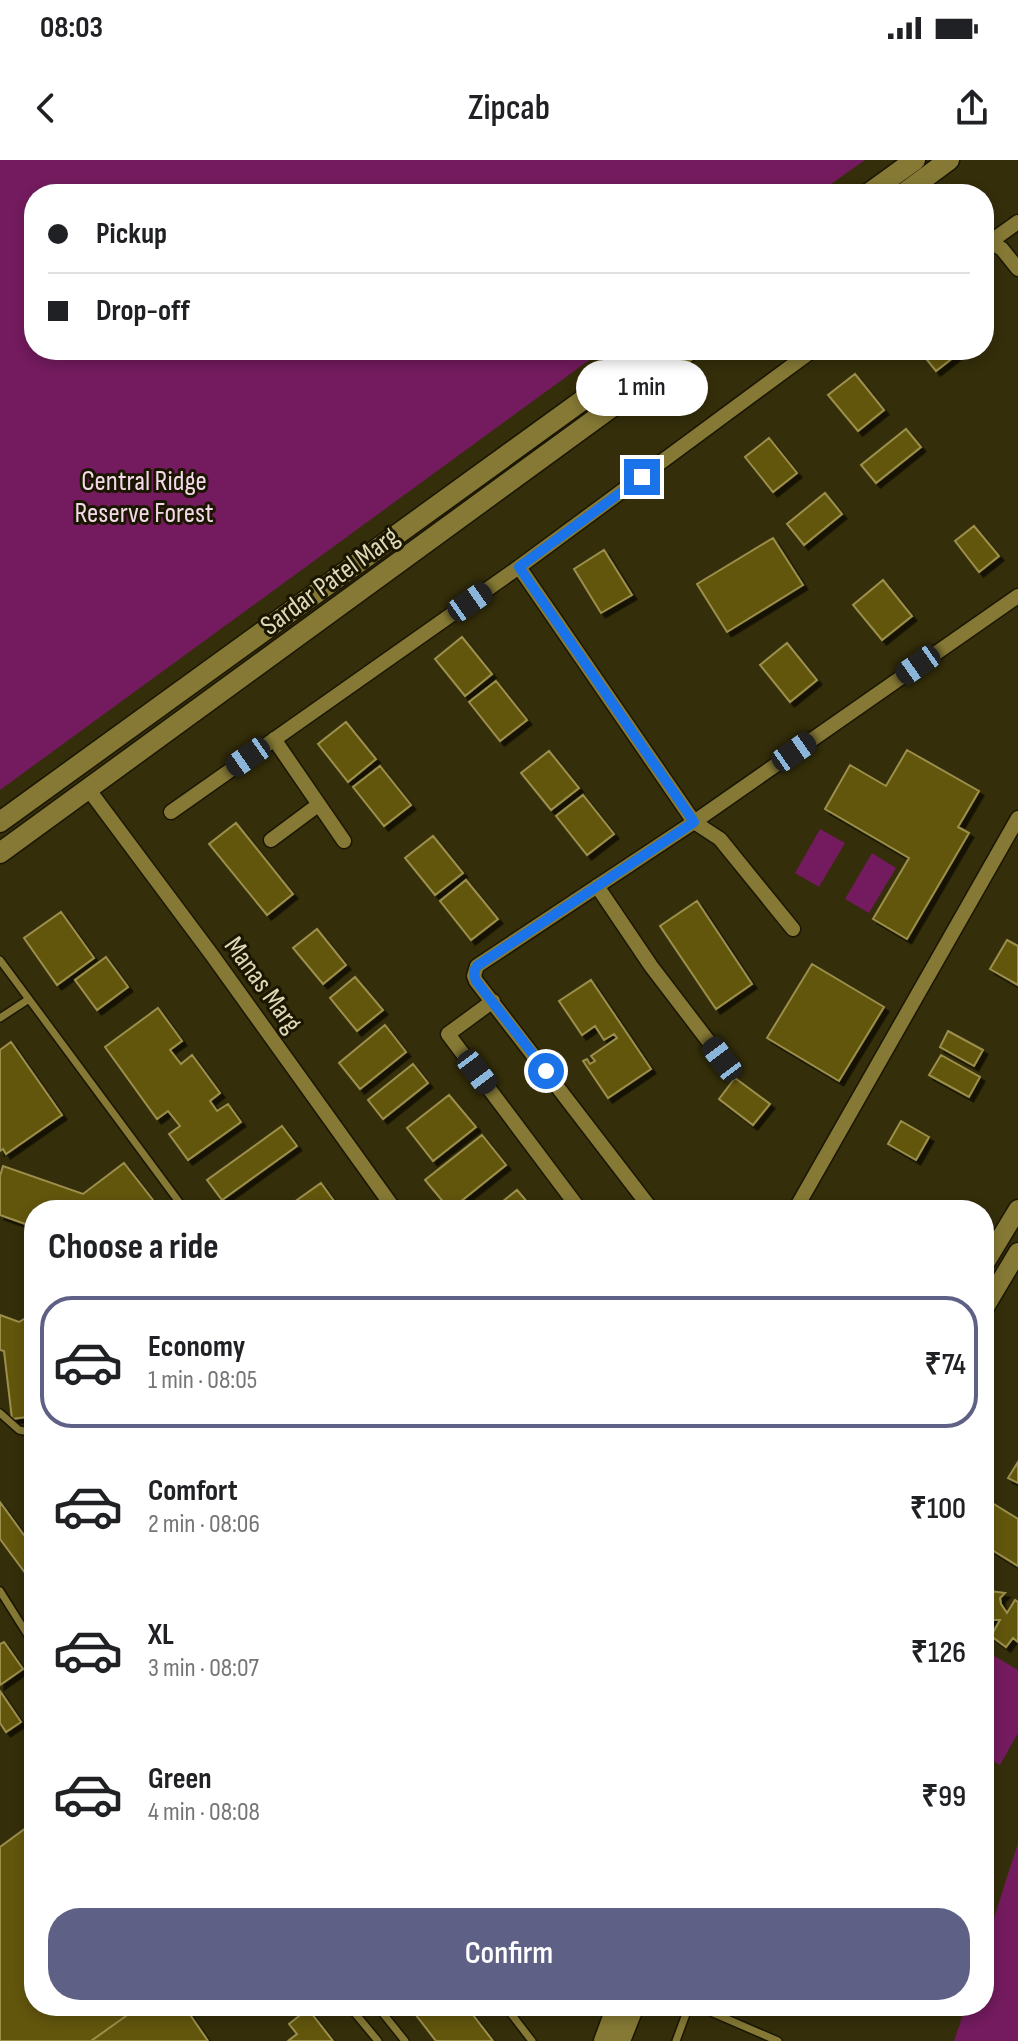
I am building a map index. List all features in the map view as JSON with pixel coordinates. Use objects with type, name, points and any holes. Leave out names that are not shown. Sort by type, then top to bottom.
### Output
[{"type":"main road","points":[[882,184],[915,160]]},
{"type":"main road","points":[[917,184],[949,160]]},
{"type":"main road","name":"Sardar Patel Marg","points":[[0,822],[638,360]]},
{"type":"main road","name":"Sardar Patel Marg","points":[[0,853],[676,360]]},
{"type":"street","points":[[994,236],[1018,222]]},
{"type":"street","points":[[994,244],[1002,249],[1018,269]]},
{"type":"street","points":[[171,812],[519,567],[799,360]]},
{"type":"street","points":[[519,567],[694,822],[720,839],[793,929]]},
{"type":"street","points":[[644,1200],[476,981],[477,966],[694,822],[1018,596]]},
{"type":"street","points":[[274,739],[344,841]]},
{"type":"street","name":"Manas Marg","points":[[89,790],[388,1200]]},
{"type":"street","points":[[271,840],[318,805]]},
{"type":"street","points":[[801,1200],[1018,818]]},
{"type":"street","points":[[597,886],[651,966],[722,1059],[729,1062]]},
{"type":"street","points":[[493,1001],[448,1034],[572,1200]]},
{"type":"street","points":[[994,1249],[1018,1209]]},
{"type":"street","points":[[994,1292],[1018,1252]]},
{"type":"street","points":[[603,2041],[612,2016]]},
{"type":"street","points":[[621,2041],[631,2016]]},
{"type":"lane","points":[[0,960],[178,1200]]},
{"type":"lane","points":[[0,1018],[29,999]]},
{"type":"lane","points":[[0,1413],[24,1431]]},
{"type":"lane","points":[[0,1591],[24,1629]]},
{"type":"lane","points":[[357,2016],[378,2041]]},
{"type":"lane","points":[[385,2016],[405,2041]]},
{"type":"lane","points":[[513,2016],[532,2041]]},
{"type":"lane","points":[[676,2041],[685,2016]]},
{"type":"lane","points":[[720,2016],[778,2041]]},
{"type":"green space","name":"Central Ridge Reserve Forest","points":[[0,160],[865,160],[831,184],[24,184],[24,360],[589,360],[0,790]]},
{"type":"green space","points":[[820,829],[845,843],[819,887],[795,873]]},
{"type":"green space","points":[[872,853],[896,868],[869,913],[845,899]]},
{"type":"green space","points":[[994,1656],[1018,1670],[1018,1733],[1000,1765],[994,1762]]},
{"type":"green space","points":[[1018,1843],[1018,2041],[954,2041],[963,2016],[994,2016],[994,1918]]},
{"type":"building","points":[[927,360],[950,360],[936,371]]},
{"type":"building","points":[[855,374],[884,410],[858,431],[828,395]]},
{"type":"building","points":[[906,429],[921,447],[876,483],[861,465]]},
{"type":"building","points":[[769,438],[797,473],[773,492],[745,457]]},
{"type":"building","points":[[825,493],[842,514],[804,545],[787,524]]},
{"type":"building","points":[[974,526],[999,556],[979,572],[955,541]]},
{"type":"building","points":[[773,538],[803,585],[727,632],[697,584]]},
{"type":"building","points":[[604,550],[632,595],[601,613],[574,569]]},
{"type":"building","points":[[883,580],[912,616],[882,640],[853,605]]},
{"type":"building","points":[[462,637],[492,674],[465,696],[435,659]]},
{"type":"building","points":[[787,643],[817,680],[790,702],[760,665]]},
{"type":"building","points":[[496,681],[527,720],[500,741],[469,702]]},
{"type":"building","points":[[346,722],[376,759],[348,782],[318,744]]},
{"type":"building","points":[[907,750],[979,791],[958,827],[969,833],[907,939],[873,919],[909,858],[825,809],[850,765],[886,786]]},
{"type":"building","points":[[549,751],[579,788],[551,810],[521,773]]},
{"type":"building","points":[[380,766],[411,805],[384,826],[353,787]]},
{"type":"building","points":[[583,795],[614,834],[587,855],[556,816]]},
{"type":"building","points":[[236,823],[293,894],[267,915],[209,844]]},
{"type":"building","points":[[433,836],[463,873],[435,895],[405,858]]},
{"type":"building","points":[[466,880],[498,919],[471,940],[440,901]]},
{"type":"building","points":[[697,901],[752,984],[716,1009],[660,926]]},
{"type":"building","points":[[61,912],[94,958],[57,985],[24,938]]},
{"type":"building","points":[[317,929],[346,965],[323,984],[293,948]]},
{"type":"building","points":[[1007,940],[1018,946],[1018,985],[990,969]]},
{"type":"building","points":[[106,957],[128,987],[97,1010],[75,980]]},
{"type":"building","points":[[812,964],[884,1007],[839,1081],[767,1038]]},
{"type":"building","points":[[355,977],[383,1010],[357,1031],[330,998]]},
{"type":"building","points":[[591,980],[651,1069],[608,1098],[583,1061],[587,1059],[590,1064],[595,1061],[591,1056],[617,1038],[614,1034],[604,1040],[595,1026],[582,1035],[559,1001]]},
{"type":"building","points":[[158,1008],[182,1041],[170,1050],[181,1064],[192,1055],[220,1093],[210,1101],[217,1111],[228,1104],[241,1122],[188,1160],[169,1134],[180,1126],[168,1111],[157,1119],[105,1047]]},
{"type":"building","points":[[385,1025],[406,1052],[360,1089],[339,1063]]},
{"type":"building","points":[[948,1031],[983,1050],[974,1066],[940,1047]]},
{"type":"building","points":[[11,1042],[62,1115],[6,1154],[3,1149],[0,1151],[0,1050]]},
{"type":"building","points":[[941,1055],[980,1077],[969,1097],[929,1075]]},
{"type":"building","points":[[413,1064],[428,1083],[383,1119],[368,1100]]},
{"type":"building","points":[[735,1078],[770,1104],[753,1125],[719,1099]]},
{"type":"building","points":[[449,1095],[476,1127],[433,1161],[407,1128]]},
{"type":"building","points":[[901,1121],[929,1137],[916,1160],[888,1144]]},
{"type":"building","points":[[282,1126],[297,1146],[222,1200],[207,1180]]},
{"type":"building","points":[[482,1135],[506,1165],[462,1200],[442,1200],[425,1180]]},
{"type":"building","points":[[124,1163],[153,1200],[24,1200],[24,1223],[0,1215],[3,1166],[83,1194]]},
{"type":"building","points":[[321,1183],[333,1200],[297,1200]]},
{"type":"building","points":[[517,1190],[526,1200],[504,1200]]},
{"type":"building","points":[[0,1315],[19,1322],[24,1319],[24,1417],[12,1419],[4,1351],[0,1350]]},
{"type":"building","points":[[1018,1462],[1018,1483],[1008,1478]]},
{"type":"building","points":[[0,1502],[24,1535],[24,1571],[0,1539]]},
{"type":"building","points":[[994,1504],[1018,1519],[1018,1566],[994,1551]]},
{"type":"building","points":[[994,1592],[1005,1593],[1000,1598],[1007,1613],[1015,1600],[1018,1602],[1018,1642],[1013,1638],[1006,1647],[994,1638],[1000,1620],[994,1620]]},
{"type":"building","points":[[4,1642],[23,1669],[0,1685],[0,1644]]},
{"type":"building","points":[[0,1691],[21,1722],[6,1732],[0,1723]]},
{"type":"building","points":[[24,1829],[24,2016],[126,2016],[91,2041],[0,2041],[0,1847]]},
{"type":"building","points":[[126,2016],[191,2016],[208,2041],[91,2041]]},
{"type":"building","points":[[299,2016],[313,2016],[333,2041],[288,2041],[297,2034],[289,2024]]},
{"type":"building","points":[[417,2016],[474,2016],[493,2041],[436,2041]]},
{"type":"route","points":[[546,1071],[476,981],[477,966],[694,822],[519,567],[642,477]]}]
